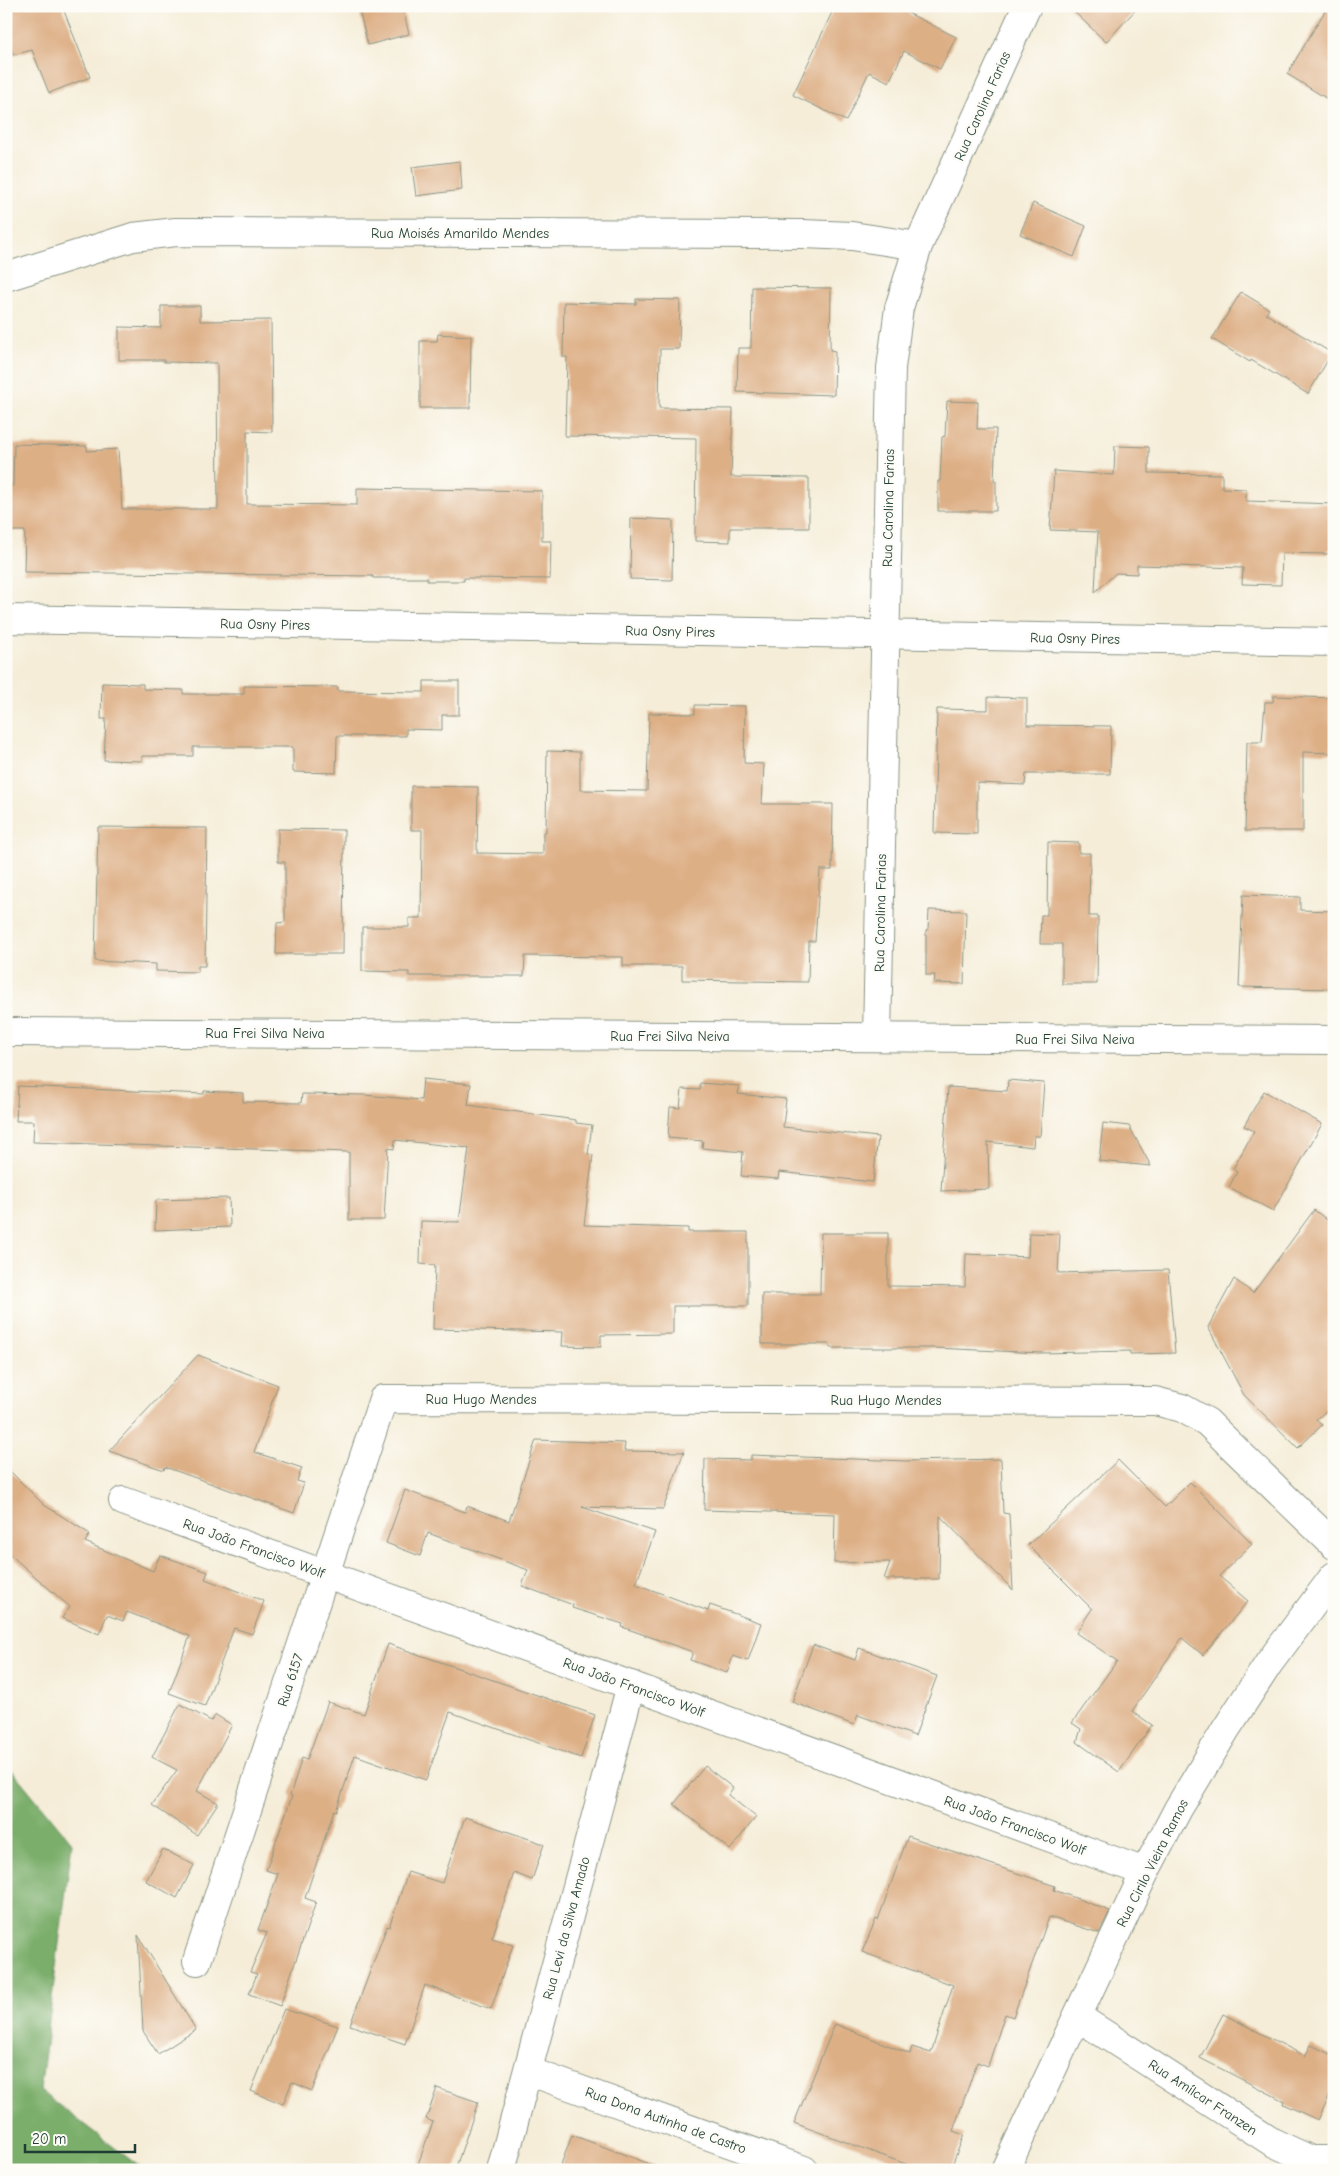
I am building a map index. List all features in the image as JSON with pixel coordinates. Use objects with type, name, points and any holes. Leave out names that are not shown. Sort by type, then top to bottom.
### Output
[{"type":"street","name":"Rua Carolina Farias","points":[[878,1037],[891,368],[899,308],[918,246],[1027,6]]},
{"type":"street","name":"Rua Moisés Amarildo Mendes","points":[[6,276],[133,237],[176,232],[804,234],[852,236],[918,246]]},
{"type":"street","name":"Rua Osny Pires","points":[[6,619],[1334,642]]},
{"type":"street","name":"Rua Frei Silva Neiva","points":[[6,1032],[1334,1040]]},
{"type":"street","name":"Rua Hugo Mendes","points":[[383,1399],[1156,1401],[1182,1408],[1207,1422],[1334,1545]]},
{"type":"street","name":"Rua 6157","points":[[197,1961],[383,1399]]},
{"type":"street","name":"Rua João Francisco Wolf","points":[[123,1501],[1145,1872]]},
{"type":"street","name":"Rua Cirilo Vieira Ramos","points":[[1005,2170],[1145,1872],[1178,1809],[1226,1729],[1269,1663],[1334,1576]]},
{"type":"street","name":"Rua Levi da Silva Amado","points":[[501,2170],[631,1686]]},
{"type":"street","name":"Rua Amílcar Franzen","points":[[1078,2017],[1272,2142],[1311,2160],[1334,2160]]},
{"type":"street","name":"Rua Dona Autinha de Castro","points":[[528,2071],[804,2170]]},
{"type":"green space","points":[[6,1763],[72,1843],[40,2091],[144,2170],[6,2170]]},
{"type":"building","points":[[6,6],[62,6],[90,77],[49,93],[32,50],[13,55],[6,32]]},
{"type":"building","points":[[358,6],[402,6],[409,34],[368,45]]},
{"type":"building","points":[[835,6],[894,6],[956,37],[940,69],[904,51],[889,82],[869,72],[846,121],[793,95]]},
{"type":"building","points":[[1068,6],[1139,6],[1106,42]]},
{"type":"building","points":[[1328,6],[1334,6],[1334,103],[1287,74]]},
{"type":"building","points":[[460,161],[462,190],[416,196],[412,167]]},
{"type":"building","points":[[1033,203],[1086,226],[1074,257],[1020,234]]},
{"type":"building","points":[[752,287],[831,288],[830,350],[835,351],[834,395],[737,392],[738,348],[751,348]]},
{"type":"building","points":[[1241,292],[1269,309],[1266,314],[1332,353],[1308,394],[1212,339]]},
{"type":"building","points":[[636,299],[680,300],[679,349],[660,349],[659,408],[733,409],[731,477],[809,478],[809,528],[730,528],[730,542],[695,541],[696,438],[565,436],[567,357],[563,357],[564,302],[636,304]]},
{"type":"building","points":[[161,306],[200,306],[200,321],[271,320],[272,432],[247,431],[247,504],[357,505],[357,488],[542,491],[542,541],[551,541],[550,579],[464,578],[464,581],[427,581],[427,578],[373,578],[373,576],[24,572],[25,531],[6,531],[6,486],[13,486],[14,444],[87,446],[87,451],[118,449],[122,509],[218,509],[217,363],[119,360],[119,327],[161,328]]},
{"type":"building","points":[[438,334],[471,336],[470,408],[420,408],[420,341],[437,341]]},
{"type":"building","points":[[947,401],[978,402],[977,429],[996,429],[994,481],[996,481],[996,511],[938,511],[938,481],[940,481],[942,437],[945,436]]},
{"type":"building","points":[[1115,446],[1149,447],[1149,473],[1222,474],[1222,488],[1246,489],[1246,501],[1334,504],[1334,549],[1329,549],[1328,554],[1282,553],[1281,585],[1242,584],[1243,568],[1137,565],[1137,574],[1116,573],[1095,592],[1098,532],[1050,530],[1054,471],[1114,475]]},
{"type":"building","points":[[631,518],[673,520],[672,580],[630,579]]},
{"type":"building","points":[[424,681],[459,681],[459,715],[442,715],[442,730],[406,729],[406,736],[337,736],[336,773],[293,772],[293,747],[193,747],[193,756],[142,756],[142,761],[104,760],[106,719],[101,719],[102,683],[143,684],[143,689],[183,690],[183,694],[244,694],[244,686],[338,687],[338,691],[424,692]]},
{"type":"building","points":[[1273,696],[1334,698],[1334,753],[1303,752],[1303,831],[1245,831],[1247,742],[1262,742],[1265,702],[1273,702]]},
{"type":"building","points":[[988,697],[1027,698],[1027,725],[1111,726],[1110,774],[1026,774],[1025,785],[977,783],[977,834],[934,833],[937,709],[988,710]]},
{"type":"building","points":[[695,705],[745,706],[744,763],[764,764],[762,804],[833,804],[832,870],[820,870],[815,941],[809,941],[808,982],[682,980],[682,966],[623,966],[623,957],[525,956],[524,976],[409,976],[409,972],[362,971],[362,927],[409,927],[409,918],[421,918],[422,830],[411,830],[411,786],[478,787],[477,853],[543,854],[543,832],[546,832],[547,751],[580,752],[580,790],[647,791],[649,713],[695,714]]},
{"type":"building","points":[[98,827],[207,828],[205,966],[198,966],[198,972],[156,971],[156,964],[95,961]]},
{"type":"building","points":[[278,829],[344,830],[343,954],[276,954],[277,923],[285,922],[285,862],[278,862]]},
{"type":"building","points":[[1048,842],[1079,843],[1079,853],[1090,853],[1089,916],[1098,916],[1097,984],[1062,984],[1062,944],[1040,944],[1041,915],[1047,915]]},
{"type":"building","points":[[1243,895],[1300,897],[1300,910],[1334,911],[1334,989],[1239,987]]},
{"type":"building","points":[[929,910],[966,911],[964,984],[934,983],[935,975],[926,975],[926,930],[928,930]]},
{"type":"building","points":[[423,1079],[471,1084],[468,1105],[576,1120],[576,1123],[592,1125],[588,1154],[593,1155],[584,1225],[688,1228],[688,1232],[748,1232],[748,1306],[673,1306],[673,1334],[601,1335],[601,1347],[562,1346],[563,1332],[433,1329],[435,1265],[420,1264],[421,1221],[459,1222],[469,1148],[395,1140],[394,1149],[388,1148],[384,1220],[349,1220],[349,1152],[33,1142],[34,1121],[16,1121],[18,1086],[204,1094],[204,1091],[243,1093],[243,1102],[301,1103],[302,1094],[364,1095],[421,1100]]},
{"type":"building","points":[[1008,1080],[1044,1083],[1040,1136],[1034,1136],[1033,1147],[988,1142],[989,1189],[941,1191],[948,1087],[1007,1091]]},
{"type":"building","points":[[700,1083],[739,1086],[738,1094],[786,1099],[783,1127],[878,1137],[873,1182],[779,1172],[778,1179],[741,1176],[743,1152],[702,1148],[703,1141],[668,1138],[670,1107],[680,1108],[682,1089],[700,1090]]},
{"type":"building","points":[[1264,1091],[1322,1124],[1273,1211],[1229,1187],[1237,1172],[1233,1169],[1254,1131],[1244,1126]]},
{"type":"building","points":[[1103,1123],[1129,1126],[1151,1166],[1099,1161]]},
{"type":"building","points":[[229,1198],[230,1227],[155,1230],[156,1200]]},
{"type":"building","points":[[1314,1210],[1334,1225],[1334,1404],[1316,1420],[1322,1425],[1298,1448],[1244,1395],[1208,1327],[1234,1279],[1253,1293]]},
{"type":"building","points":[[821,1233],[888,1233],[888,1286],[965,1287],[966,1254],[1028,1257],[1029,1233],[1060,1234],[1058,1273],[1168,1270],[1175,1353],[1130,1354],[1130,1351],[1041,1353],[935,1348],[830,1348],[830,1344],[762,1344],[762,1294],[820,1294]]},
{"type":"building","points":[[198,1355],[278,1385],[254,1452],[302,1468],[297,1481],[304,1483],[294,1513],[165,1467],[164,1470],[109,1451]]},
{"type":"building","points":[[536,1440],[625,1443],[624,1451],[684,1452],[663,1509],[582,1507],[655,1532],[636,1584],[708,1611],[710,1605],[761,1623],[748,1661],[733,1656],[727,1673],[690,1660],[693,1652],[622,1627],[623,1624],[572,1608],[573,1605],[522,1586],[528,1570],[428,1533],[420,1556],[386,1543],[405,1490],[465,1512],[467,1506],[509,1521]]},
{"type":"building","points":[[751,1455],[906,1461],[1001,1459],[1003,1513],[1009,1514],[1013,1590],[940,1516],[939,1579],[884,1579],[890,1562],[834,1563],[835,1514],[704,1510],[705,1459],[751,1460]]},
{"type":"building","points":[[1118,1460],[1165,1507],[1190,1482],[1252,1544],[1219,1576],[1248,1601],[1203,1655],[1182,1638],[1132,1711],[1152,1725],[1119,1772],[1077,1742],[1081,1729],[1072,1723],[1117,1661],[1076,1633],[1092,1609],[1028,1545]]},
{"type":"building","points":[[6,1467],[44,1505],[90,1534],[85,1542],[153,1571],[160,1555],[208,1572],[205,1579],[264,1601],[252,1634],[234,1628],[205,1706],[169,1693],[190,1636],[127,1612],[123,1621],[107,1615],[99,1634],[62,1618],[70,1607],[6,1551]]},
{"type":"building","points":[[388,1644],[595,1715],[581,1758],[450,1712],[426,1780],[355,1755],[336,1811],[334,1810],[305,1898],[316,1902],[280,2006],[249,1994],[257,1974],[250,1972],[267,1933],[258,1930],[278,1874],[266,1870],[292,1796],[290,1795],[302,1758],[307,1760],[328,1702],[364,1714]]},
{"type":"building","points":[[813,1645],[855,1660],[859,1648],[937,1676],[915,1736],[858,1715],[854,1725],[792,1702]]},
{"type":"building","points":[[180,1704],[211,1721],[216,1715],[232,1725],[197,1791],[218,1803],[197,1835],[152,1805],[177,1770],[152,1757]]},
{"type":"building","points":[[705,1766],[733,1788],[728,1795],[756,1817],[730,1850],[674,1804]]},
{"type":"building","points":[[465,1817],[544,1844],[532,1880],[514,1873],[492,1938],[513,1945],[491,2009],[425,1985],[405,2044],[350,2025],[387,1926],[389,1927],[408,1872],[442,1883]]},
{"type":"building","points":[[908,1836],[1055,1886],[1054,1890],[1110,1911],[1099,1933],[1049,1917],[1013,2017],[1005,2014],[988,2066],[977,2062],[953,2131],[964,2135],[950,2170],[922,2170],[794,2123],[835,2024],[910,2054],[912,2047],[931,2053],[953,1985],[862,1952],[876,1919],[878,1920]]},
{"type":"building","points":[[163,1849],[194,1865],[177,1898],[146,1881]]},
{"type":"building","points":[[138,1935],[196,2030],[158,2054],[143,2031]]},
{"type":"building","points":[[284,2009],[338,2026],[312,2091],[292,2082],[283,2104],[251,2091]]},
{"type":"building","points":[[1223,2014],[1305,2056],[1311,2045],[1334,2056],[1334,2086],[1318,2120],[1283,2104],[1284,2101],[1200,2058]]},
{"type":"building","points":[[437,2088],[478,2102],[455,2170],[416,2170],[433,2122],[426,2119]]},
{"type":"building","points":[[572,2135],[658,2167],[657,2170],[559,2170]]}]
